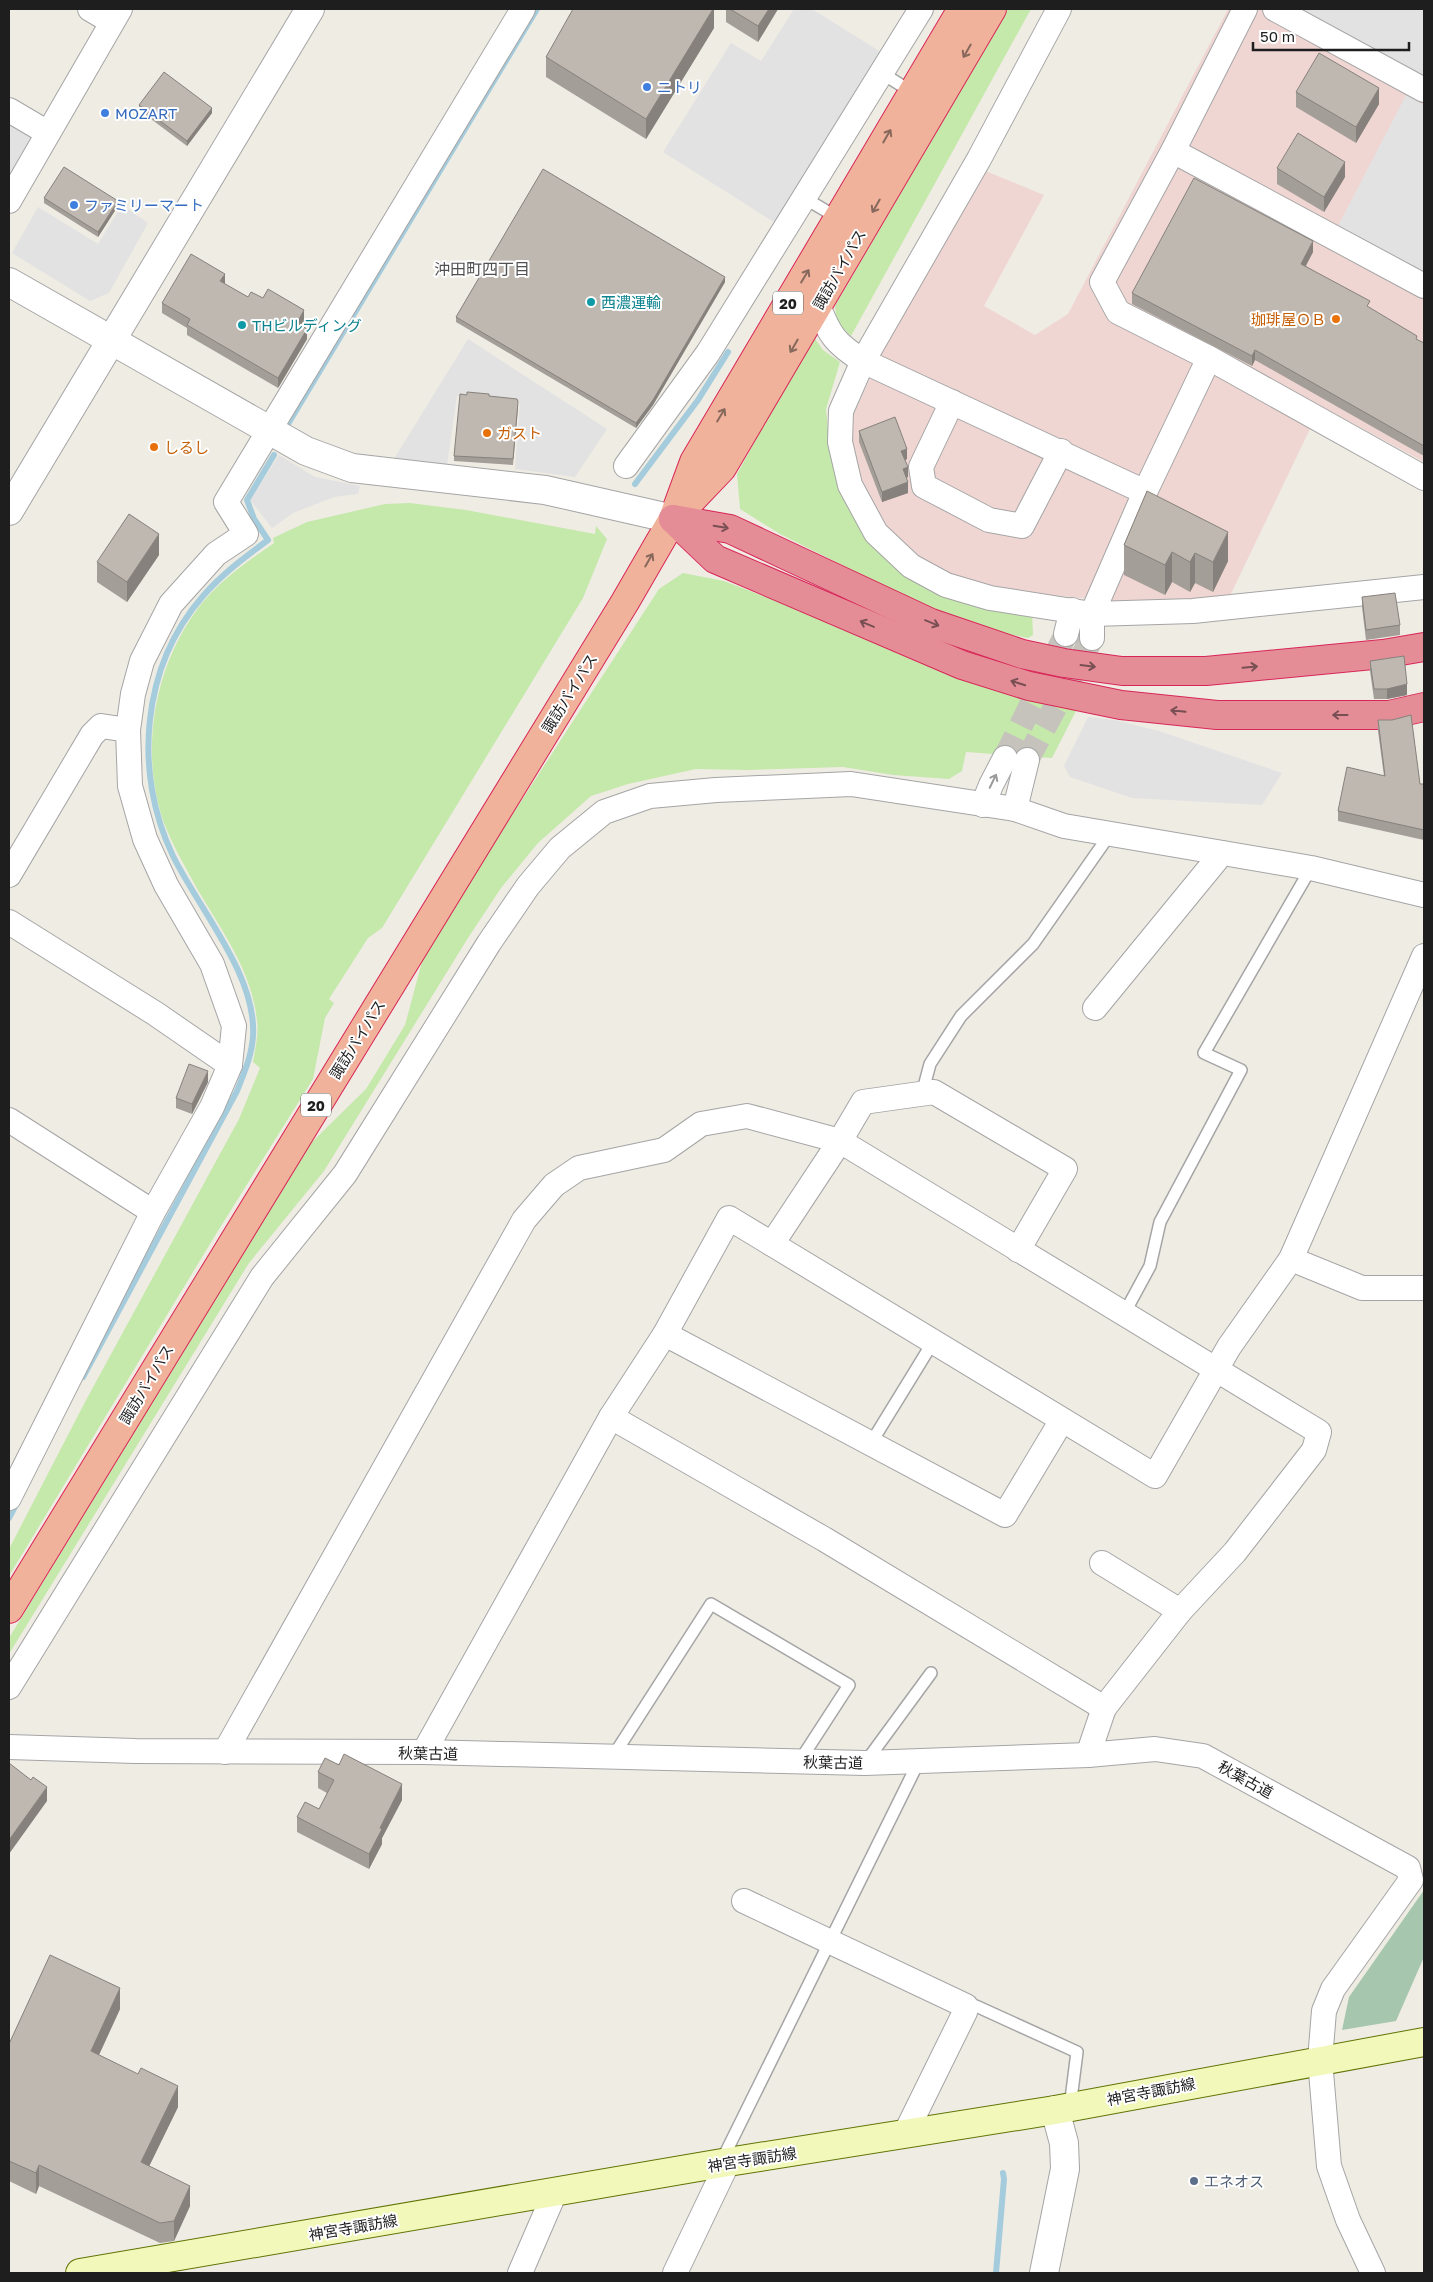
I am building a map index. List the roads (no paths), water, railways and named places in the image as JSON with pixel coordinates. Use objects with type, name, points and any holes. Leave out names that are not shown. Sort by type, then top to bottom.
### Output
[{"type":"highway","name":"諏訪バイパス","points":[[9,1609],[625,602],[673,519],[694,462],[962,9]]},
{"type":"highway","name":"諏訪バイパス","points":[[673,519],[722,468],[992,9]]},
{"type":"highway","points":[[673,519],[730,529],[931,623],[1022,654],[1064,663],[1122,671],[1206,671],[1383,654],[1424,647]]},
{"type":"highway","points":[[673,519],[715,559],[962,665],[1029,686],[1121,705],[1217,716],[1389,715],[1424,707]]},
{"type":"main road","name":"神宮寺諏訪線","points":[[80,2273],[728,2162],[1062,2108],[1424,2042]]},
{"type":"street","points":[[9,201],[116,15],[90,9]]},
{"type":"street","points":[[9,511],[310,9]]},
{"type":"street","points":[[9,1498],[153,1212],[223,1086],[230,1065],[234,1026],[212,964],[166,885],[145,839],[130,786],[128,730],[142,660],[170,604],[216,554],[246,534],[226,502],[523,9]]},
{"type":"street","points":[[626,466],[708,354],[800,195],[878,71],[921,9]]},
{"type":"street","points":[[1059,9],[979,159],[863,361],[841,411],[840,442],[850,486],[876,533],[911,566],[946,585],[990,598],[1082,612],[1193,611],[1424,587]]},
{"type":"street","points":[[1245,9],[1173,151],[1102,282],[1118,312],[1209,358],[1424,478]]},
{"type":"street","points":[[1275,9],[1424,90]]},
{"type":"street","points":[[9,110],[48,133]]},
{"type":"street","points":[[1173,151],[1424,286]]},
{"type":"street","points":[[9,282],[306,451],[352,468],[545,490],[673,519]]},
{"type":"street","points":[[818,305],[827,330],[845,350],[863,361],[1145,492]]},
{"type":"street","points":[[1066,634],[1082,612],[1145,492],[1209,358]]},
{"type":"street","points":[[952,402],[921,467],[924,486],[989,520],[1022,526],[1060,452]]},
{"type":"street","points":[[1082,612],[1092,638]]},
{"type":"street","points":[[9,875],[92,735],[100,726],[128,730]]},
{"type":"street","points":[[984,805],[991,785],[1016,759],[1015,809]]},
{"type":"street","points":[[9,1687],[262,1277],[345,1174],[489,943],[528,886],[560,848],[604,812],[650,796],[716,790],[851,784],[1015,809],[1064,826],[1311,868],[1424,895]]},
{"type":"street","points":[[1095,1008],[1222,853]]},
{"type":"street","points":[[9,922],[156,1014],[230,1065]]},
{"type":"street","points":[[424,1752],[611,1417],[664,1334],[729,1218],[1155,1476],[1229,1347],[1292,1259],[1416,999],[1424,956]]},
{"type":"street","points":[[772,1244],[840,1141],[863,1102],[934,1092],[1065,1169],[1018,1250]]},
{"type":"street","points":[[225,1752],[524,1220],[554,1185],[579,1168],[664,1150],[701,1124],[747,1116],[840,1141],[1320,1432],[1314,1450],[1241,1544],[1180,1611],[1104,1708],[1088,1755]]},
{"type":"street","points":[[9,1120],[153,1212]]},
{"type":"street","points":[[1292,1259],[1362,1288],[1424,1288]]},
{"type":"street","points":[[664,1334],[1005,1515],[1062,1420]]},
{"type":"street","points":[[611,1417],[824,1539],[1104,1708]]},
{"type":"street","points":[[1102,1563],[1180,1611]]},
{"type":"street","name":"秋葉古道","points":[[9,1747],[225,1752],[424,1752],[865,1763],[1088,1755],[1155,1749],[1203,1756],[1408,1868],[1411,1880],[1333,1988],[1324,2011],[1320,2060],[1329,2166],[1348,2220],[1373,2273]]},
{"type":"street","points":[[744,1901],[966,2006],[965,2012],[905,2134]]},
{"type":"street","points":[[1044,2273],[1065,2170],[1062,2108]]},
{"type":"street","points":[[675,2273],[728,2162]]},
{"type":"street","points":[[520,2273],[555,2192]]},
{"type":"lane","points":[[878,71],[912,92]]},
{"type":"lane","points":[[800,195],[838,218]]},
{"type":"lane","points":[[922,1094],[930,1064],[961,1016],[1033,944],[1110,834]]},
{"type":"lane","points":[[1124,1314],[1150,1266],[1160,1222],[1241,1070],[1204,1053],[1311,868]]},
{"type":"lane","points":[[871,1443],[933,1342]]},
{"type":"lane","points":[[612,1758],[711,1604],[849,1685],[799,1762]]},
{"type":"lane","points":[[865,1763],[931,1673]]},
{"type":"lane","points":[[728,2162],[726,2152],[919,1761]]},
{"type":"lane","points":[[966,2006],[976,2006],[1077,2052],[1062,2108]]},
{"type":"waterway","points":[[288,424],[537,9]]},
{"type":"waterway","points":[[635,484],[698,400],[728,352]]},
{"type":"waterway","points":[[83,1377],[237,1091],[251,1050],[253,1036],[252,1013],[246,990],[224,943],[173,856],[160,824],[152,790],[149,756],[150,722],[156,688],[167,655],[182,624],[218,580],[268,540],[254,519],[247,500],[274,455]]},
{"type":"waterway","points":[[9,1518],[18,1501]]},
{"type":"waterway","points":[[996,2273],[1003,2173]]},
{"type":"tunnel","points":[[1005,758],[1066,634]]},
{"type":"tunnel","points":[[1027,760],[1092,638]]},
{"type":"place","name":"ニトリ","points":[[647,87]]},
{"type":"place","name":"MOZART","points":[[105,113]]},
{"type":"place","name":"ファミリーマート","points":[[74,205]]},
{"type":"place","name":"西濃運輸","points":[[591,302]]},
{"type":"place","name":"珈琲屋ＯＢ","points":[[1336,319]]},
{"type":"place","name":"THビルディング","points":[[242,325]]},
{"type":"place","name":"ガスト","points":[[487,433]]},
{"type":"place","name":"しるし","points":[[154,447]]},
{"type":"place","name":"エネオス","points":[[1194,2181]]},
{"type":"district","name":"沖田町四丁目","points":[[482,269]]}]
